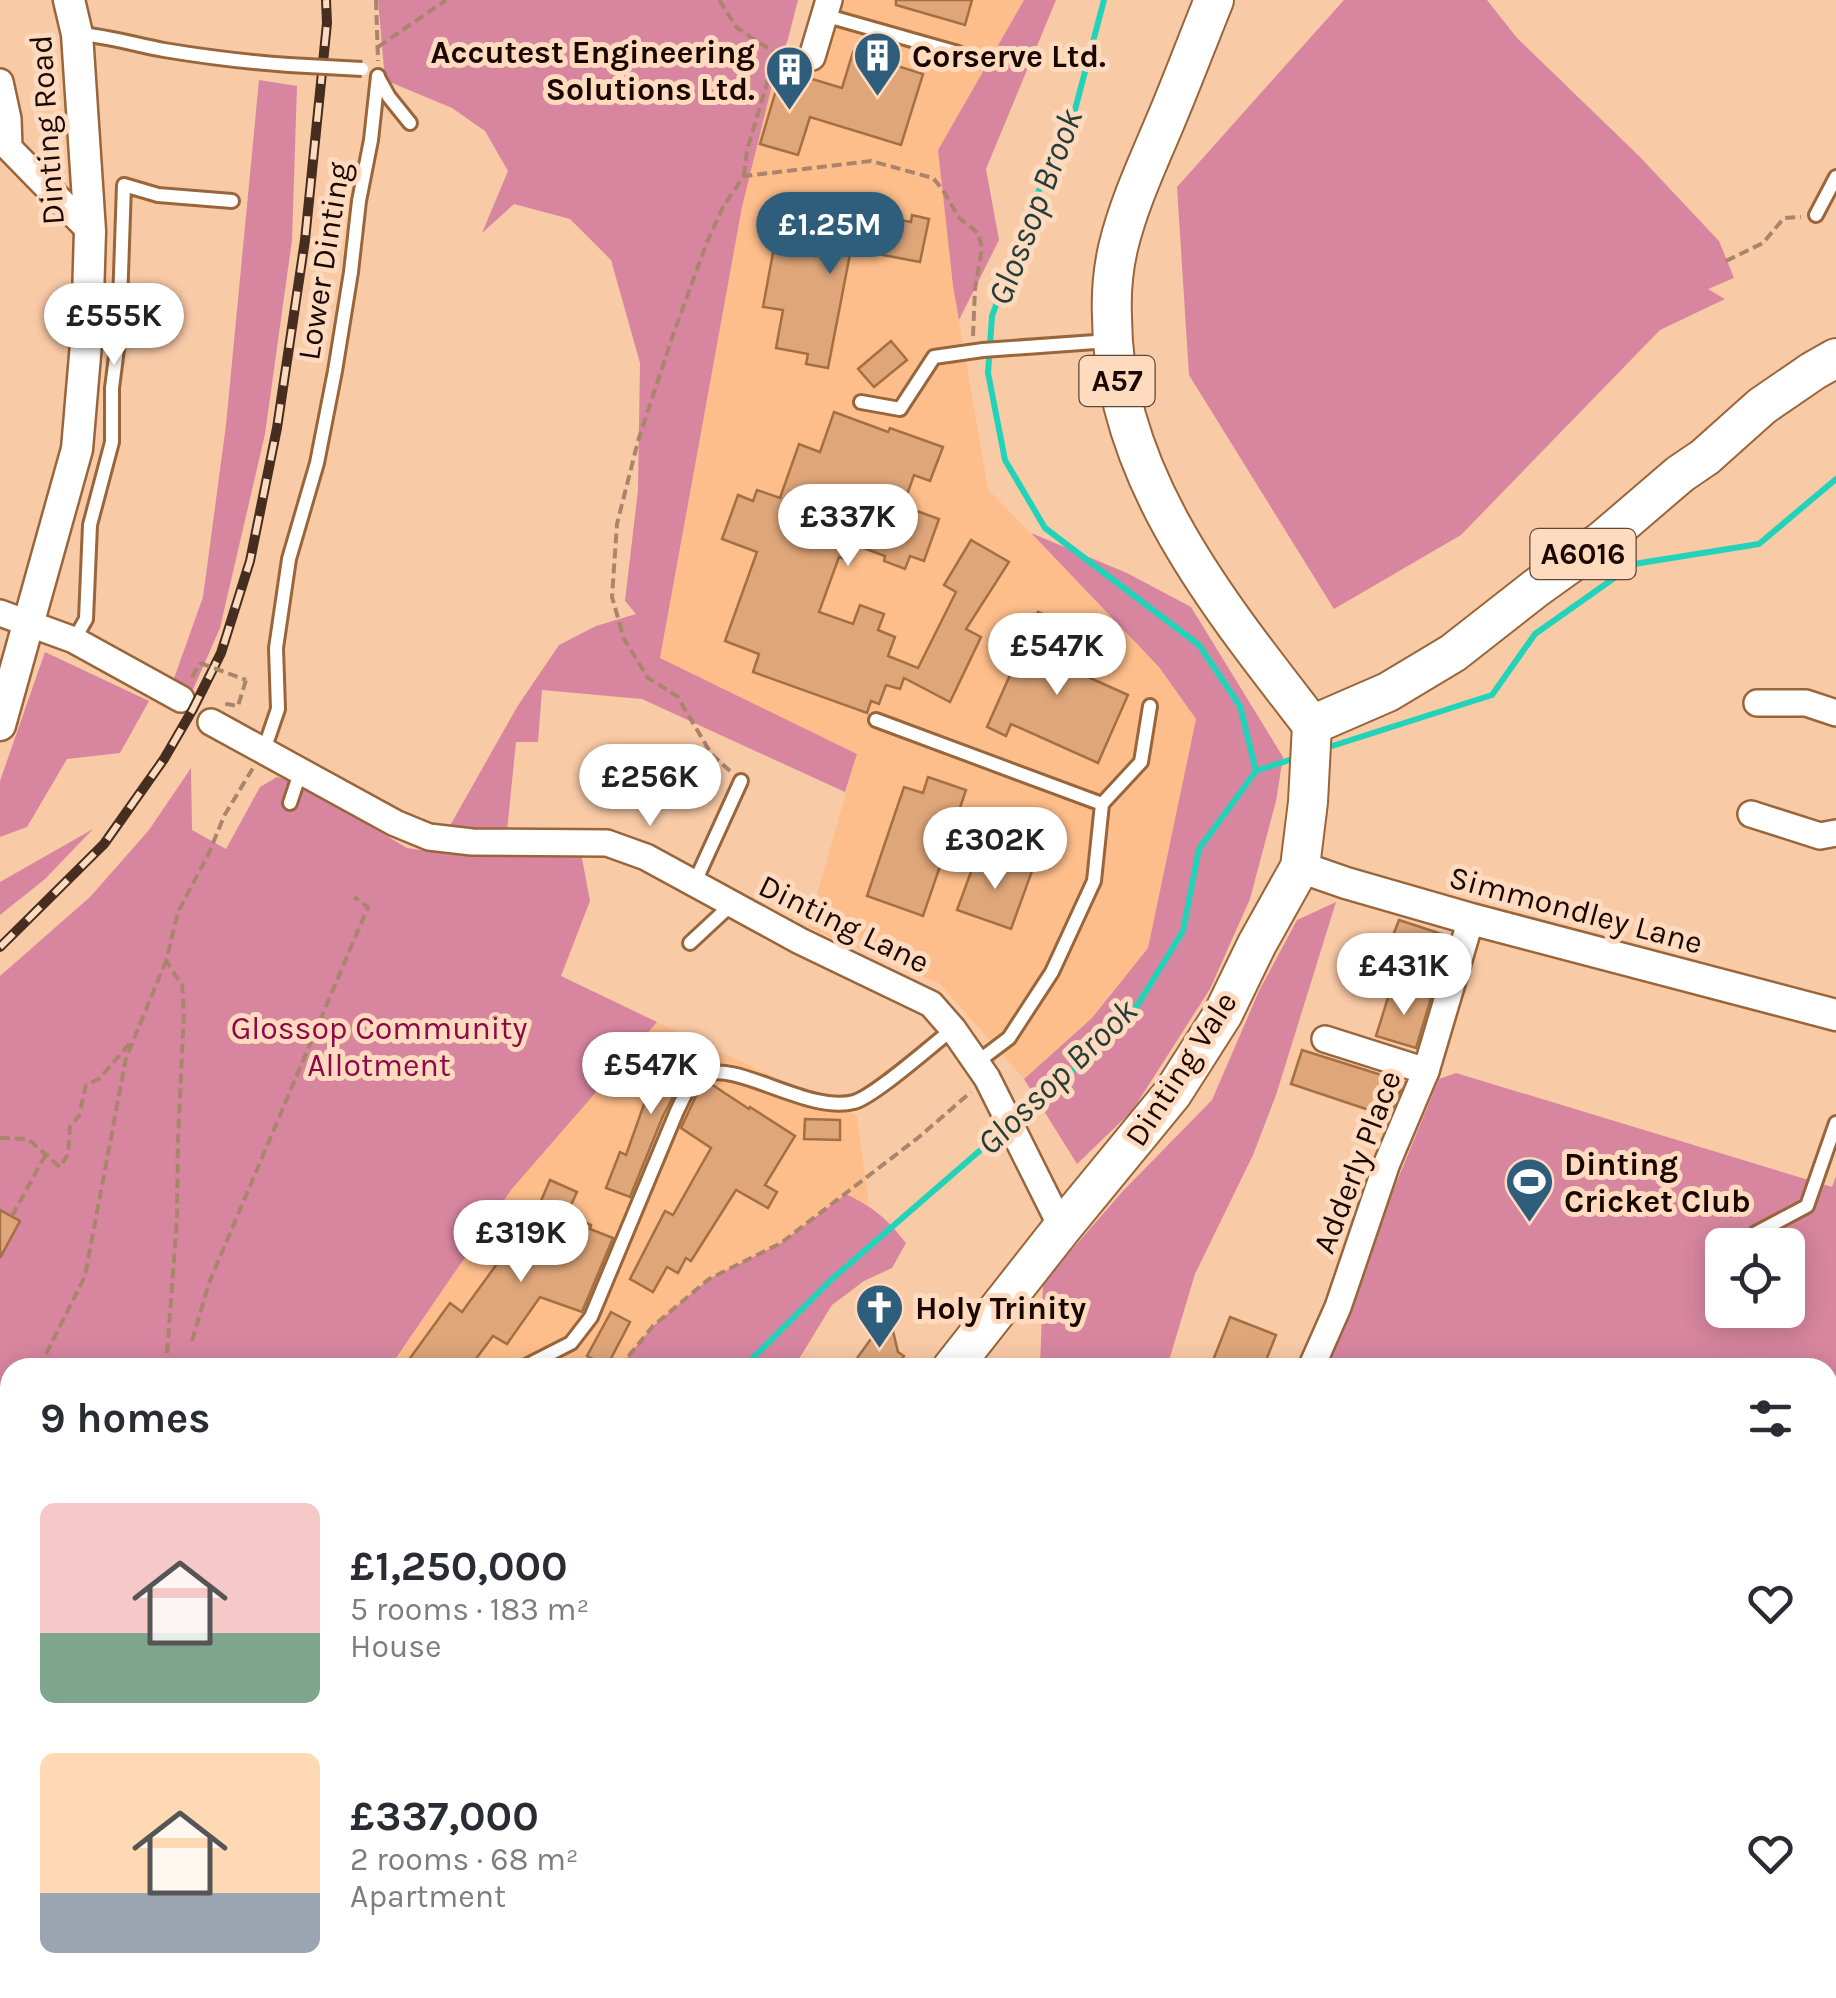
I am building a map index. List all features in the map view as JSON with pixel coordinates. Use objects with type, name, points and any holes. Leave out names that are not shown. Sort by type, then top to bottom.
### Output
[{"type":"main road","name":"A57","points":[[1214,0],[1132,200],[1117,252],[1112,297],[1116,374],[1126,422],[1168,521],[1230,615],[1312,726]]},
{"type":"main road","name":"A6016","points":[[1312,726],[1388,692],[1453,653],[1603,540],[1762,406],[1836,358]]},
{"type":"main road","name":"Dinting Vale","points":[[960,1358],[1172,1094],[1222,1014],[1300,868],[1312,726]]},
{"type":"street","name":"Dinting Road","points":[[0,725],[77,448],[87,332],[90,232],[77,34],[69,0]]},
{"type":"street","points":[[812,57],[826,7]]},
{"type":"street","points":[[0,82],[9,148],[90,232]]},
{"type":"street","points":[[0,612],[74,640],[184,692]]},
{"type":"street","points":[[1758,703],[1806,703],[1836,713]]},
{"type":"street","name":"Dinting Lane","points":[[219,713],[264,750],[394,823],[430,838],[607,843],[646,857],[800,941],[932,1004],[986,1078],[1062,1228]]},
{"type":"street","points":[[1751,814],[1820,836],[1836,833]]},
{"type":"street","name":"Simmondley Lane","points":[[1300,868],[1471,919],[1836,1015]]},
{"type":"street","name":"Adderly Place","points":[[1315,1358],[1338,1307],[1387,1163],[1426,1071],[1471,919]]},
{"type":"street","points":[[1325,1039],[1426,1071]]},
{"type":"lane","points":[[826,7],[958,54]]},
{"type":"lane","points":[[77,34],[227,60],[362,70],[378,76],[388,97],[410,123]]},
{"type":"lane","name":"Lower Dinting","points":[[264,750],[278,709],[276,648],[289,560],[317,463],[336,371],[359,201],[372,140],[378,76]]},
{"type":"lane","points":[[1816,215],[1836,177]]},
{"type":"lane","points":[[74,640],[86,619],[90,525],[112,442],[124,185],[158,195],[232,201]]},
{"type":"lane","points":[[861,402],[900,410],[934,357],[1112,341]]},
{"type":"lane","points":[[986,1078],[1052,972],[1094,880],[1102,804],[1141,762],[1150,706]]},
{"type":"lane","points":[[876,720],[1102,804]]},
{"type":"lane","points":[[290,803],[300,770]]},
{"type":"lane","points":[[694,884],[741,781]]},
{"type":"lane","points":[[690,943],[732,904]]},
{"type":"lane","points":[[542,1358],[571,1343],[590,1317],[690,1086],[706,1074],[729,1072],[827,1104],[856,1102],[953,1029]]},
{"type":"lane","points":[[1765,1228],[1806,1206],[1836,1123]]},
{"type":"path","points":[[376,0],[378,76]]},
{"type":"path","points":[[378,47],[446,0]]},
{"type":"path","points":[[718,0],[737,28],[782,57],[812,57]]},
{"type":"path","points":[[741,781],[712,755],[678,696],[648,678],[624,639],[612,597],[618,524],[638,441],[707,242],[724,205],[744,176],[747,150],[772,67],[782,57]]},
{"type":"path","points":[[744,176],[871,162],[932,178],[944,190],[959,218],[978,232],[982,248],[975,289],[978,351]]},
{"type":"path","points":[[1726,260],[1763,242],[1784,218],[1816,215]]},
{"type":"path","points":[[184,692],[200,663],[246,680],[238,706],[219,713]]},
{"type":"path","points":[[44,1358],[85,1276],[126,1058],[166,961],[178,912],[224,816],[264,750]]},
{"type":"path","points":[[192,1341],[209,1283],[368,906],[354,898]]},
{"type":"path","points":[[166,961],[182,986],[184,1011],[177,1219],[167,1358]]},
{"type":"path","points":[[0,1138],[28,1139],[60,1167],[68,1154],[70,1126],[79,1116],[86,1085],[100,1080],[133,1039]]},
{"type":"path","points":[[627,1358],[653,1326],[709,1279],[782,1243],[920,1137],[986,1078]]},
{"type":"path","points":[[12,1216],[46,1154]]},
{"type":"shaded area","points":[[817,0],[1024,0],[938,150],[953,286],[988,489],[1159,667],[1196,719],[1148,948],[1092,1018],[1024,1079],[940,984],[808,927],[857,754],[660,659],[742,207],[775,73],[803,47]]},
{"type":"shaded area","points":[[657,1022],[857,1116],[869,1205],[846,1194],[781,1243],[709,1279],[653,1326],[626,1358],[397,1358],[511,1190]]},
{"type":"green space","points":[[378,0],[798,0],[775,73],[742,207],[660,658],[857,754],[845,792],[642,699],[542,690],[538,742],[516,742],[507,831],[447,831],[517,707],[559,645],[596,626],[636,614],[625,601],[638,490],[640,363],[611,260],[570,219],[514,204],[482,233],[508,171],[485,131],[452,108],[385,80]]},
{"type":"green space","points":[[1024,0],[1056,0],[986,169],[999,240],[959,320],[938,150]]},
{"type":"green space","points":[[1344,0],[1487,0],[1517,38],[1639,156],[1719,241],[1734,278],[1708,289],[1725,299],[1660,330],[1461,535],[1334,609],[1189,375],[1177,187]]},
{"type":"green space","points":[[259,80],[297,86],[292,240],[265,434],[220,628],[192,692],[172,684],[203,597],[226,425]]},
{"type":"green space","points":[[1031,533],[1127,573],[1191,607],[1283,757],[1276,801],[1250,899],[1210,989],[1132,1111],[1077,1164],[1024,1079],[1092,1018],[1148,948],[1196,719],[1159,667]]},
{"type":"green space","points":[[45,652],[149,701],[120,753],[67,759],[27,827],[0,837],[0,781]]},
{"type":"green space","name":"Glossop Community Allotment","points":[[191,768],[192,830],[226,849],[260,787],[277,777],[294,781],[407,848],[441,853],[581,853],[590,901],[561,976],[657,1022],[511,1190],[396,1358],[0,1358],[0,976],[90,897],[149,830]]},
{"type":"green space","points":[[93,829],[45,879],[0,915],[0,882]]},
{"type":"green space","points":[[1336,902],[1276,1095],[1253,1155],[1195,1274],[1170,1358],[1040,1358],[1043,1283],[1122,1192],[1212,1100],[1259,991],[1297,920]]},
{"type":"green space","name":"Dinting Cricket Club","points":[[1456,1073],[1832,1187],[1836,1176],[1836,1358],[1324,1358],[1439,1079]]},
{"type":"green space","points":[[846,1194],[879,1214],[906,1243],[892,1268],[864,1281],[832,1305],[800,1358],[626,1358],[653,1326],[709,1279],[781,1243]]},
{"type":"building","points":[[896,0],[972,0],[965,25],[896,5]]},
{"type":"building","points":[[853,52],[923,74],[901,145],[810,117],[798,155],[760,144],[782,70],[842,88]]},
{"type":"building","points":[[859,213],[911,222],[912,215],[929,219],[920,262],[851,249],[828,368],[806,364],[808,354],[776,348],[783,310],[763,307],[774,247],[800,252],[805,221],[856,230]]},
{"type":"building","points":[[891,341],[907,360],[874,387],[858,369]]},
{"type":"building","points":[[834,412],[943,447],[930,481],[914,475],[903,506],[939,519],[924,561],[910,556],[905,569],[884,561],[885,556],[853,544],[848,560],[839,557],[819,612],[853,624],[860,605],[884,614],[878,630],[895,637],[888,656],[918,668],[956,592],[944,585],[971,540],[1009,562],[966,629],[981,637],[950,702],[904,678],[900,689],[886,685],[879,704],[871,701],[867,713],[753,672],[759,654],[725,641],[757,552],[722,539],[738,495],[753,501],[757,490],[780,498],[799,444],[820,452]]},
{"type":"building","points":[[1038,612],[1059,621],[1050,641],[1066,648],[1059,664],[1128,695],[1098,763],[1011,724],[1006,736],[987,727]]},
{"type":"building","points":[[928,777],[966,790],[923,916],[867,896],[904,787],[923,793]]},
{"type":"building","points":[[976,858],[992,863],[994,858],[1032,871],[1011,929],[957,910]]},
{"type":"building","points":[[1399,920],[1445,935],[1435,964],[1388,948]]},
{"type":"building","points":[[1391,988],[1431,998],[1416,1048],[1376,1036]]},
{"type":"building","points":[[678,1040],[698,1053],[688,1068],[692,1071],[679,1085],[663,1116],[630,1197],[606,1188],[620,1152],[626,1155],[647,1096],[643,1093]]},
{"type":"building","points":[[1302,1050],[1404,1082],[1388,1120],[1376,1117],[1378,1113],[1291,1084]]},
{"type":"building","points":[[711,1084],[795,1136],[765,1185],[777,1192],[768,1208],[736,1190],[691,1261],[686,1258],[678,1273],[667,1267],[653,1292],[630,1279],[665,1211],[673,1215],[711,1148],[681,1128],[696,1096]]},
{"type":"building","points":[[805,1119],[840,1120],[840,1140],[804,1139]]},
{"type":"building","points":[[550,1180],[577,1192],[567,1214],[613,1238],[582,1312],[540,1297],[507,1344],[493,1336],[476,1358],[410,1358],[450,1303],[462,1312],[515,1239],[522,1245]]},
{"type":"building","points":[[0,1210],[20,1221],[0,1258]]},
{"type":"building","points":[[611,1312],[630,1322],[611,1358],[587,1356]]},
{"type":"building","points":[[1230,1317],[1276,1335],[1267,1358],[1214,1358]]},
{"type":"building","name":"Holy Trinity","points":[[878,1329],[893,1331],[903,1358],[857,1358]]},
{"type":"waterway","name":"Glossop Brook","points":[[1016,1119],[1061,1082],[1137,1006],[1183,931],[1199,849],[1256,771],[1240,706],[1199,645],[1045,528],[1005,460],[988,373],[992,316],[1047,169],[1072,121],[1104,0]]},
{"type":"waterway","points":[[1329,747],[1492,695],[1535,634],[1634,564],[1759,544],[1836,479]]},
{"type":"waterway","points":[[1256,771],[1292,759]]},
{"type":"waterway","name":"Glossop Brook","points":[[753,1358],[832,1279],[1007,1127]]},
{"type":"railway","points":[[0,947],[104,844],[164,759],[221,653],[250,561],[277,428],[305,240],[327,23],[326,0]]},
{"type":"place","name":"Corserve Ltd.","points":[[877,98]]},
{"type":"place","name":"Accutest Engineering Solutions Ltd.","points":[[790,112]]},
{"type":"place","name":"Dinting Cricket Club","points":[[1529,1224]]},
{"type":"place","name":"Holy Trinity","points":[[880,1350]]}]
